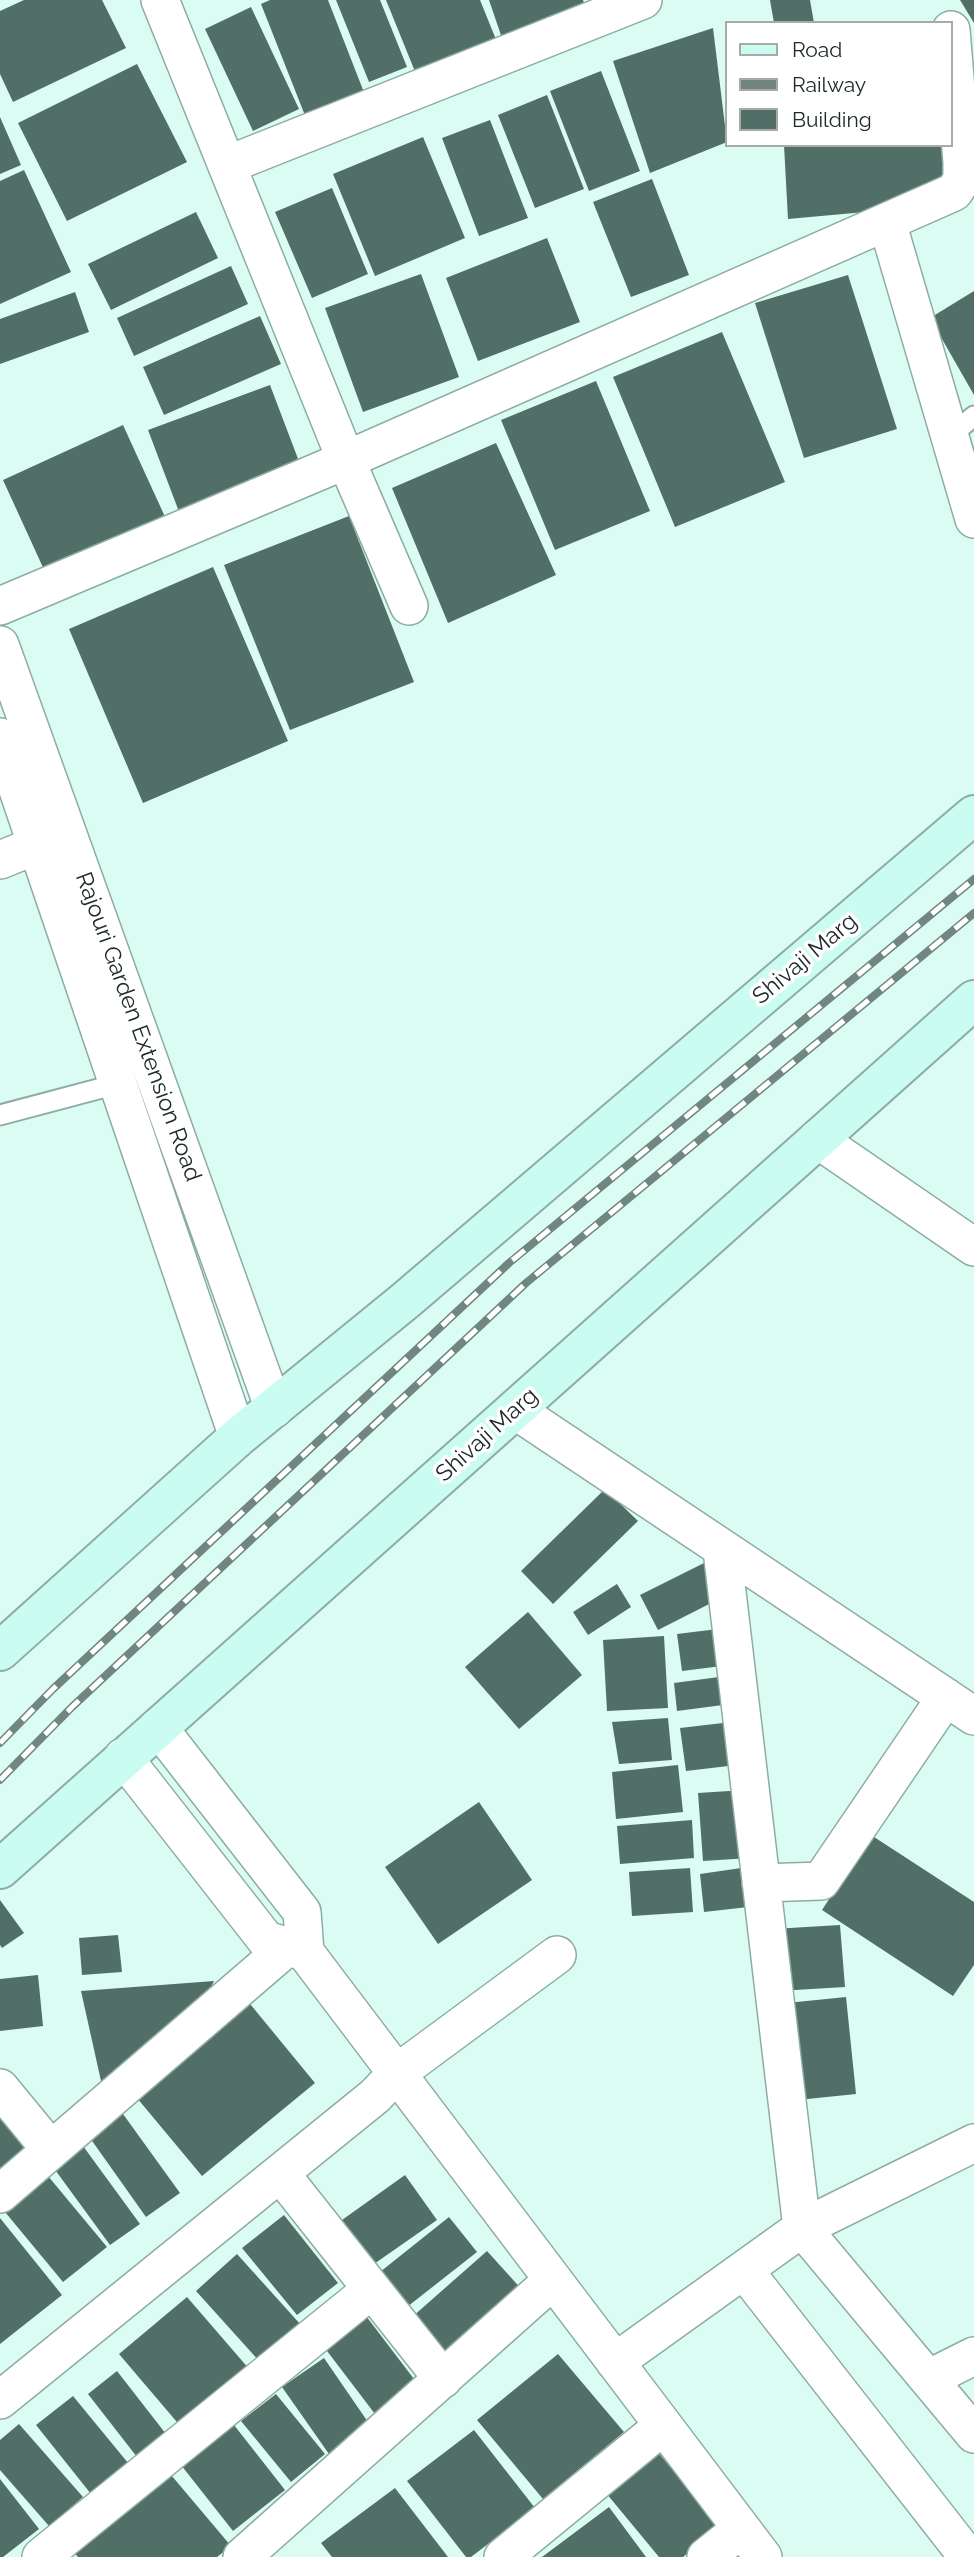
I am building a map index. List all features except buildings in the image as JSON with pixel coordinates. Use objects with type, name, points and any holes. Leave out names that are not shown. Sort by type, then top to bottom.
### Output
[{"type":"main road","name":"Shivaji Marg","points":[[0,1651],[238,1437],[974,815]]},
{"type":"main road","name":"Shivaji Marg","points":[[0,1869],[974,1000]]},
{"type":"street","points":[[160,0],[346,460],[409,606]]},
{"type":"street","points":[[227,165],[643,0]]},
{"type":"street","points":[[949,0],[951,21]]},
{"type":"street","points":[[0,606],[346,460],[954,192],[962,180],[953,57]]},
{"type":"street","points":[[887,222],[962,426],[974,519]]},
{"type":"street","name":"Rajouri Garden Extension Road","points":[[0,645],[274,1409]]},
{"type":"street","name":"Rajouri Garden Extension Road","points":[[0,737],[238,1437]]},
{"type":"street","points":[[0,860],[37,845]]},
{"type":"street","points":[[817,1139],[974,1247]]},
{"type":"street","points":[[515,1410],[960,1706],[821,1881],[761,1883]]},
{"type":"street","points":[[722,1550],[802,2228],[974,2434]]},
{"type":"street","points":[[0,2194],[295,1950],[302,1912],[158,1727]]},
{"type":"street","points":[[123,1757],[266,1940],[295,1950],[397,2073],[752,2543],[706,2557]]},
{"type":"street","points":[[0,2400],[375,2096],[397,2073],[557,1955]]},
{"type":"street","points":[[0,2088],[51,2150]]},
{"type":"street","points":[[615,2362],[802,2228],[974,2143]]},
{"type":"street","points":[[280,2173],[443,2379]]},
{"type":"street","points":[[744,2270],[968,2557]]},
{"type":"street","points":[[242,2557],[553,2280]]},
{"type":"street","points":[[41,2557],[371,2290]]},
{"type":"street","points":[[928,2379],[974,2356]]},
{"type":"street","points":[[503,2557],[663,2426]]},
{"type":"lane","points":[[0,1115],[117,1084]]},
{"type":"railway","points":[[0,1743],[53,1689],[509,1263],[974,879]]},
{"type":"railway","points":[[0,1780],[72,1707],[526,1283],[974,913]]}]
